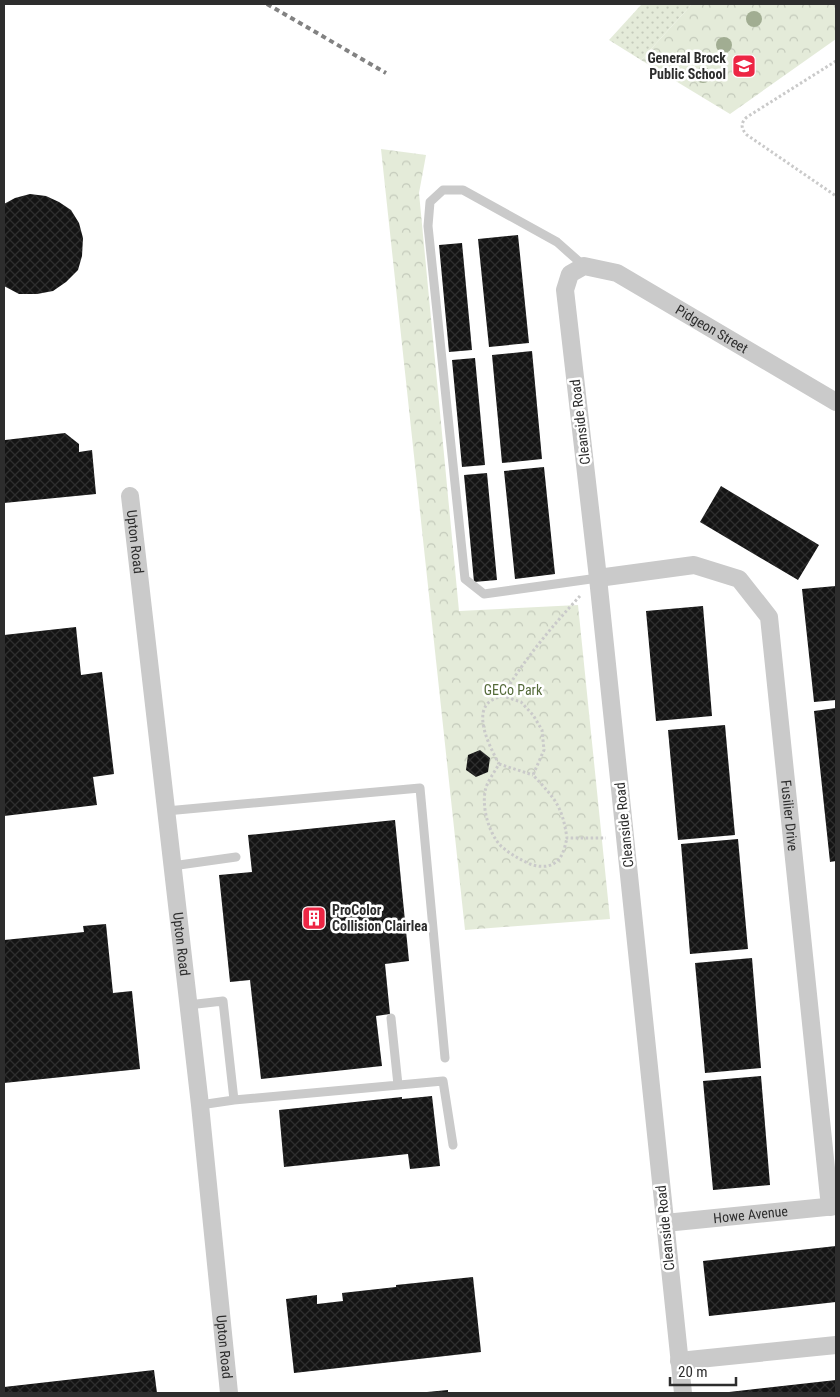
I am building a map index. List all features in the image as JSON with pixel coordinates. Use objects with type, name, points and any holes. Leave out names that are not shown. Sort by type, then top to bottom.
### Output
[{"type":"street","name":"Pidgeon Street","points":[[584,266],[617,273],[836,402]]},
{"type":"street","name":"Cleanside Road","points":[[584,266],[570,274],[565,290],[598,578],[683,1393]]},
{"type":"street","name":"Upton Road","points":[[130,496],[200,1105],[229,1393]]},
{"type":"street","name":"Fusilier Drive","points":[[598,578],[694,565],[739,579],[769,617],[833,1206]]},
{"type":"street","name":"Howe Avenue","points":[[665,1222],[833,1206]]},
{"type":"street","points":[[679,1361],[836,1345]]},
{"type":"lane","points":[[584,266],[557,242],[463,190],[443,190],[430,202],[428,226],[465,579],[484,594],[598,578]]},
{"type":"lane","points":[[166,811],[420,788],[445,1058]]},
{"type":"lane","points":[[172,866],[236,857]]},
{"type":"lane","points":[[188,1005],[223,1001],[234,1100]]},
{"type":"lane","points":[[391,1018],[398,1085]]},
{"type":"lane","points":[[200,1105],[234,1100],[443,1081],[453,1145]]},
{"type":"path","points":[[836,60],[746,117],[741,126],[746,135],[836,196]]},
{"type":"path","points":[[503,696],[512,679],[567,610],[598,578]]},
{"type":"path","points":[[499,764],[485,791],[484,808],[490,827],[499,845],[516,858],[534,865],[548,866],[557,862],[564,850],[566,838],[564,818],[555,798],[533,775],[499,764],[486,739],[483,723],[484,709],[490,701],[503,696],[521,702],[533,715],[542,730],[544,750],[533,775]]},
{"type":"path","points":[[566,838],[606,838]]},
{"type":"green space","points":[[639,4],[692,4],[641,60],[609,40],[641,5]]},
{"type":"green space","name":"General Brock Public School","points":[[692,4],[836,4],[836,39],[730,114],[641,60]]},
{"type":"green space","name":"GECo Park","points":[[381,149],[426,155],[419,193],[459,611],[578,605],[610,919],[465,930]]},
{"type":"building","points":[[30,194],[46,196],[71,210],[79,223],[83,238],[82,256],[78,270],[53,291],[37,294],[19,294],[4,286],[4,204],[15,198]]},
{"type":"building","points":[[518,235],[529,343],[489,347],[478,239]]},
{"type":"building","points":[[462,243],[472,350],[449,352],[439,245]]},
{"type":"building","points":[[532,351],[542,459],[502,463],[492,355]]},
{"type":"building","points":[[475,358],[485,465],[462,467],[452,360]]},
{"type":"building","points":[[65,433],[79,444],[79,452],[92,450],[96,494],[4,503],[5,440]]},
{"type":"building","points":[[544,467],[555,574],[515,579],[504,471]]},
{"type":"building","points":[[487,473],[497,580],[474,582],[464,475]]},
{"type":"building","points":[[721,486],[819,545],[798,580],[700,522]]},
{"type":"building","points":[[836,586],[836,700],[814,702],[802,589]]},
{"type":"building","points":[[703,606],[712,716],[656,721],[646,611]]},
{"type":"building","points":[[76,627],[81,675],[102,672],[114,774],[93,777],[97,805],[4,816],[4,635]]},
{"type":"building","points":[[836,708],[836,861],[830,862],[814,711]]},
{"type":"building","points":[[725,725],[735,835],[678,840],[668,730]]},
{"type":"building","points":[[480,750],[490,758],[488,772],[476,777],[466,770],[468,755]]},
{"type":"building","name":"ProColor Collision Clairlea","points":[[395,820],[409,961],[385,964],[390,1014],[376,1016],[382,1066],[261,1079],[250,980],[230,982],[219,875],[252,872],[248,835]]},
{"type":"building","points":[[738,839],[748,949],[690,954],[681,844]]},
{"type":"building","points":[[106,924],[113,993],[132,991],[140,1069],[4,1083],[4,940],[84,932],[83,926]]},
{"type":"building","points":[[752,958],[761,1068],[705,1073],[695,963]]},
{"type":"building","points":[[761,1076],[770,1185],[713,1190],[703,1081]]},
{"type":"building","points":[[432,1096],[440,1166],[410,1169],[408,1154],[284,1167],[279,1110],[402,1097],[402,1099]]},
{"type":"building","points":[[836,1246],[836,1302],[709,1316],[703,1261]]},
{"type":"building","points":[[473,1277],[481,1352],[294,1373],[286,1299],[317,1295],[317,1304],[343,1301],[342,1293]]},
{"type":"building","points":[[154,1370],[157,1393],[4,1393],[4,1387]]},
{"type":"building","points":[[836,1380],[836,1393],[729,1393],[729,1392]]},
{"type":"building","points":[[448,1390],[448,1393],[427,1392]]},
{"type":"railway","points":[[267,4],[386,73]]},
{"type":"place","name":"General Brock Public School","points":[[744,66]]},
{"type":"place","name":"ProColor Collision Clairlea","points":[[314,918]]}]
